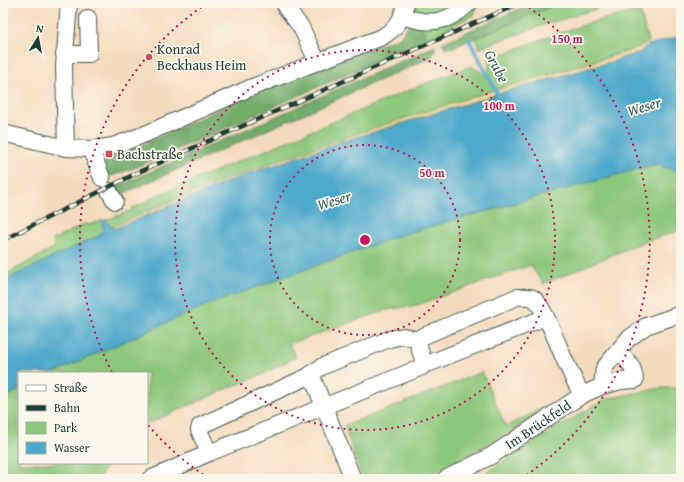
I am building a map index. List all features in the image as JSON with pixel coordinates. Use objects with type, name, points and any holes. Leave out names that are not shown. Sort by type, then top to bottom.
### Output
[{"type":"street","points":[[66,148],[64,54],[69,3]]},
{"type":"street","points":[[284,3],[286,8],[301,27],[317,61]]},
{"type":"street","points":[[3,133],[66,148],[92,149],[113,146],[143,136],[250,88],[382,37],[393,31],[405,8],[420,22],[433,23],[462,11],[469,3]]},
{"type":"street","points":[[64,54],[89,54],[88,18]]},
{"type":"street","points":[[92,149],[95,160],[109,190]]},
{"type":"street","points":[[418,340],[421,337],[517,297],[524,296],[533,298],[546,317],[582,395]]},
{"type":"street","points":[[602,386],[604,368],[628,339],[646,326],[681,314]]},
{"type":"street","points":[[150,479],[208,452],[422,367],[424,364],[430,363],[546,317]]},
{"type":"street","points":[[208,452],[199,430],[200,426],[311,374],[321,367],[389,339],[403,336],[418,340]]},
{"type":"street","points":[[418,340],[418,346],[424,364]]},
{"type":"street","name":"Im Brückfeld","points":[[445,479],[491,456],[582,395],[602,386],[621,381],[635,380],[633,368],[627,359],[617,352]]},
{"type":"street","points":[[311,374],[353,479]]},
{"type":"green space","points":[[416,3],[479,3],[474,15],[405,49],[400,37],[410,21]]},
{"type":"green space","points":[[532,3],[560,3],[454,47],[446,48],[442,43]]},
{"type":"green space","points":[[560,3],[615,3],[543,25],[479,48],[475,38]]},
{"type":"green space","points":[[640,11],[648,41],[640,47],[496,90],[489,76],[489,59],[582,25]]},
{"type":"green space","points":[[408,26],[422,27],[427,39],[137,167],[100,180],[105,161],[232,103],[400,37]]},
{"type":"green space","points":[[435,46],[435,52],[430,58],[122,194],[114,188]]},
{"type":"green space","points":[[472,66],[487,77],[494,90],[353,135],[269,164],[190,194],[112,227],[106,220],[132,210],[132,208],[145,203],[153,197],[419,86]]},
{"type":"green space","points":[[656,164],[679,172],[681,171],[681,230],[643,242],[543,284],[531,265],[417,305],[386,310],[289,344],[296,357],[261,375],[148,424],[148,372],[55,372],[204,306],[400,235]]},
{"type":"green space","points":[[101,221],[104,230],[100,235],[3,281],[3,276],[55,247],[53,240],[86,223],[88,225]]},
{"type":"green space","points":[[482,372],[506,427],[544,407],[548,411],[444,468],[417,479],[363,479],[344,426]]},
{"type":"green space","points":[[661,388],[681,388],[681,479],[478,479],[519,451],[605,399]]},
{"type":"green space","points":[[18,390],[18,464],[106,464],[99,479],[3,479],[3,398]]},
{"type":"sand","points":[[648,41],[648,45],[640,52],[617,60],[508,91],[499,93],[496,90],[623,53],[640,47]]},
{"type":"sand","points":[[494,90],[495,95],[347,140],[242,176],[116,228],[112,227],[190,194],[269,164],[353,135]]},
{"type":"water","name":"Weser","points":[[681,36],[681,171],[679,172],[656,164],[400,235],[204,306],[55,372],[18,372],[18,390],[3,398],[3,281],[100,235],[104,230],[101,221],[106,220],[112,227],[116,228],[242,176],[347,140],[495,95],[494,90],[499,93],[508,91],[617,60],[640,52],[648,45]]},
{"type":"waterway","name":"Grube","points":[[469,40],[497,93]]},
{"type":"railway","points":[[3,240],[141,171],[520,3]]},
{"type":"place","name":"Konrad Beckhaus Heim","points":[[149,57]]},
{"type":"place","name":"Bachstraße","points":[[109,154]]}]
